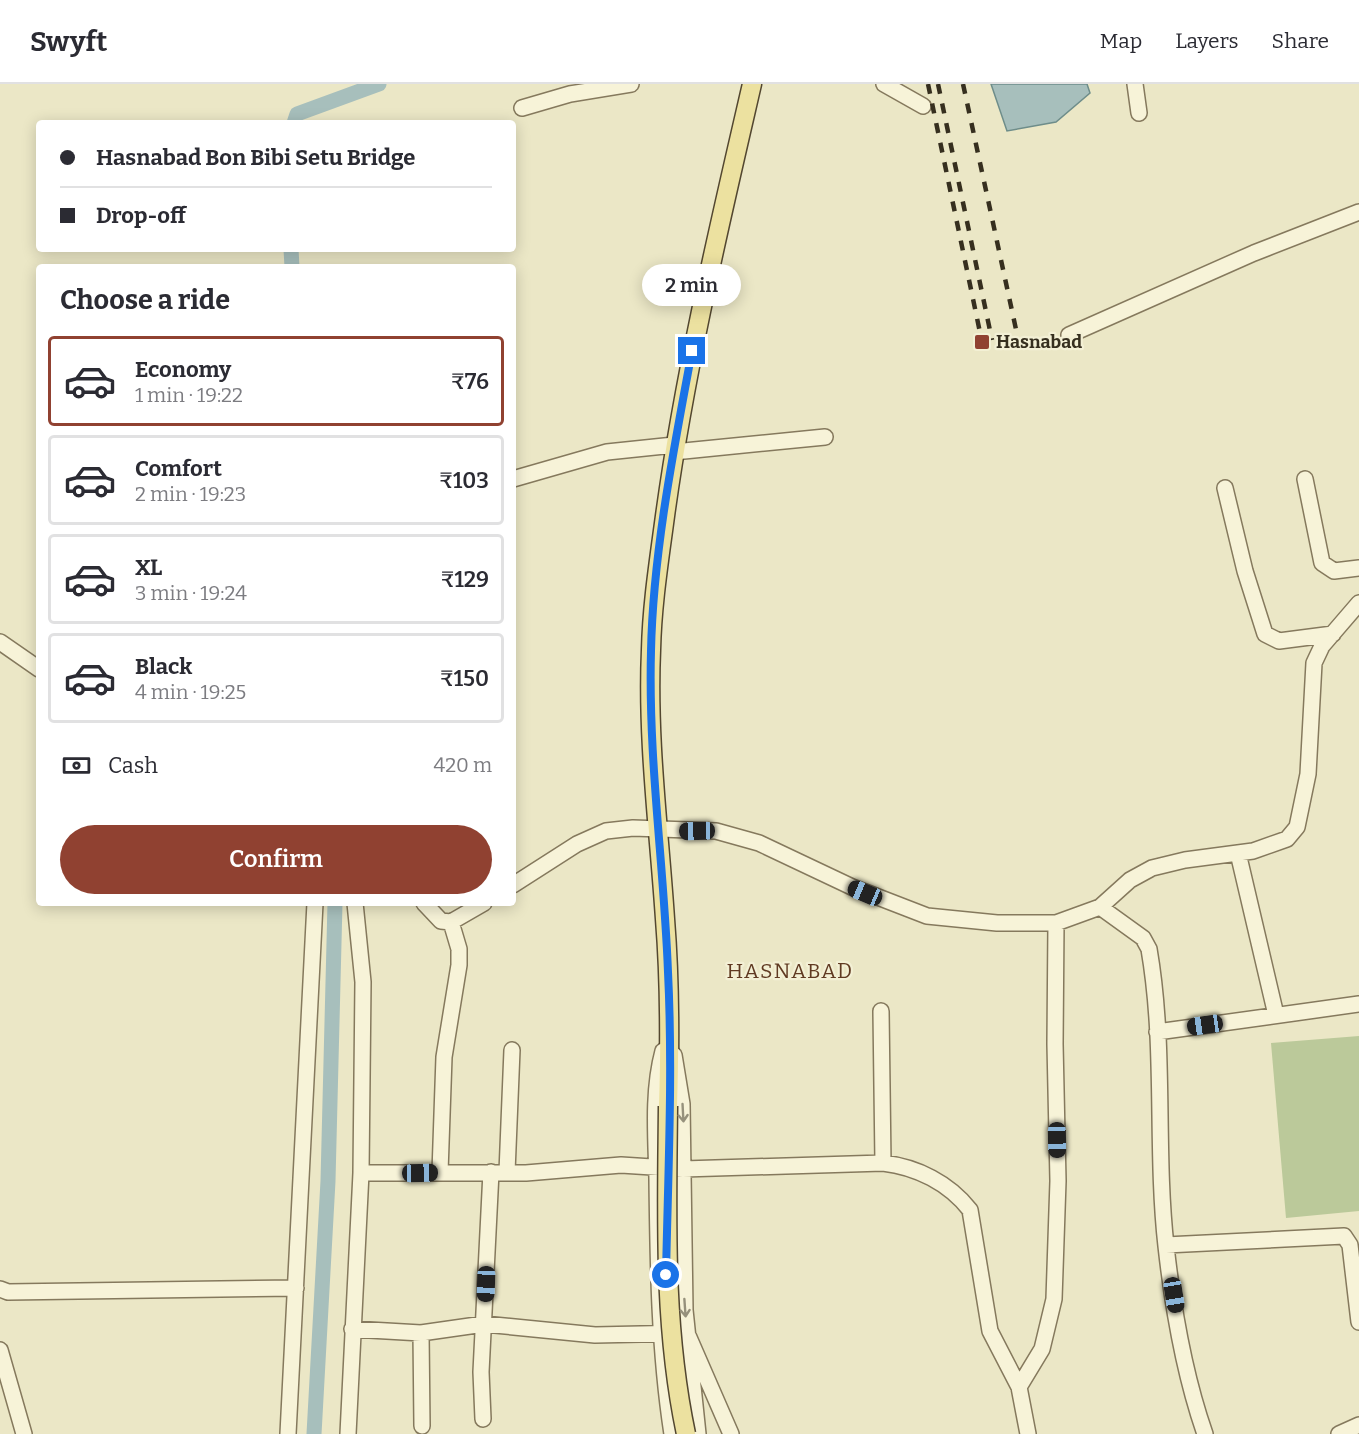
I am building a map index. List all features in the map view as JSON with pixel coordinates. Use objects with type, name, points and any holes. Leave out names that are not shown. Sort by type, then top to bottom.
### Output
[{"type":"main road","points":[[686,1434],[674,1372],[667,1286],[670,1035],[666,922],[656,830],[651,650],[654,601],[674,449],[701,304],[752,84]]},
{"type":"street","points":[[522,108],[570,94],[630,84]]},
{"type":"street","points":[[884,84],[923,106]]},
{"type":"street","points":[[1135,84],[1139,113]]},
{"type":"street","points":[[1068,335],[1254,253],[1359,212]]},
{"type":"street","points":[[516,478],[607,452],[825,437]]},
{"type":"street","points":[[1305,479],[1322,563],[1334,572],[1359,568]]},
{"type":"street","points":[[1225,488],[1245,571],[1265,634],[1279,641],[1333,634]]},
{"type":"street","points":[[516,883],[594,835],[618,828],[716,831],[759,843],[852,887],[927,916],[997,923],[1056,923],[1100,907],[1130,880],[1152,868],[1185,860],[1276,845],[1287,839],[1297,826],[1308,774],[1314,663],[1333,634],[1359,603]]},
{"type":"street","points":[[0,642],[36,667]]},
{"type":"street","points":[[1238,853],[1276,1015]]},
{"type":"street","points":[[288,1434],[315,906]]},
{"type":"street","points":[[348,1434],[361,1173],[363,982],[356,906]]},
{"type":"street","points":[[427,906],[441,921],[451,922],[479,906]]},
{"type":"street","points":[[1100,907],[1143,938],[1149,949],[1157,1032],[1166,1245],[1186,1371],[1205,1434]]},
{"type":"street","points":[[440,1172],[444,1057],[451,999],[459,965],[459,949],[451,922]]},
{"type":"street","points":[[1019,1386],[1042,1349],[1054,1299],[1058,1181],[1055,1044],[1056,923]]},
{"type":"street","points":[[1157,1032],[1359,1004]]},
{"type":"street","points":[[881,1011],[883,1163]]},
{"type":"street","points":[[670,1035],[662,1054],[658,1086],[657,1167],[660,1333],[672,1434]]},
{"type":"street","points":[[670,1035],[682,1104],[683,1271],[698,1434]]},
{"type":"street","points":[[483,1419],[481,1372],[484,1323],[512,1050]]},
{"type":"street","points":[[361,1173],[565,1171],[621,1165],[682,1169],[883,1163],[905,1166],[922,1173],[959,1196],[970,1210],[990,1331],[1019,1386],[1028,1434]]},
{"type":"street","points":[[1166,1245],[1344,1236],[1350,1245],[1359,1322]]},
{"type":"street","points":[[0,1289],[8,1292],[296,1288]]},
{"type":"street","points":[[352,1329],[421,1333],[484,1323],[595,1335],[687,1333]]},
{"type":"street","points":[[421,1333],[422,1426]]},
{"type":"street","points":[[687,1333],[731,1434]]},
{"type":"street","points":[[0,1350],[24,1434]]},
{"type":"street","points":[[1339,1434],[1359,1425]]},
{"type":"green space","points":[[1359,1036],[1359,1211],[1286,1218],[1271,1043]]},
{"type":"water","points":[[991,84],[1087,84],[1090,93],[1056,122],[1007,131]]},
{"type":"waterway","points":[[295,120],[297,114],[379,84]]},
{"type":"waterway","points":[[291,252],[292,264]]},
{"type":"waterway","points":[[314,1434],[328,1181],[335,906]]},
{"type":"railway","points":[[928,84],[982,342]]},
{"type":"railway","points":[[938,84],[992,340]]},
{"type":"railway","points":[[963,84],[1017,334]]},
{"type":"place","name":"Hasnabad","points":[[982,342]]},
{"type":"district","name":"HASNABAD","points":[[790,971]]},
{"type":"route","points":[[666,1275],[670,1035],[666,922],[656,830],[650,702],[651,650],[654,601],[674,446],[692,351]]}]
